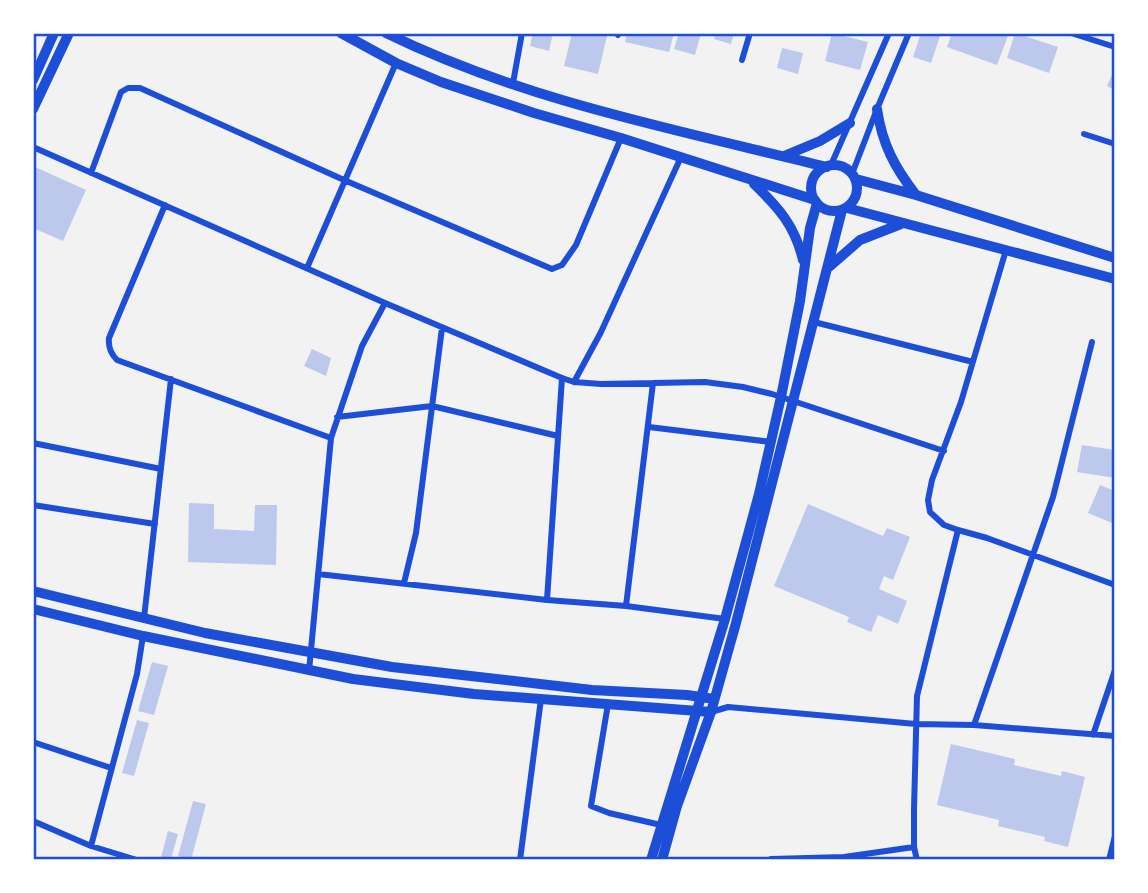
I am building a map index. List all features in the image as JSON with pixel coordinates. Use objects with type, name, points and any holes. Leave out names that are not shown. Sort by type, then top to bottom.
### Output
[{"type":"main road","points":[[33,80],[54,33]]},
{"type":"main road","points":[[33,109],[69,33]]},
{"type":"main road","points":[[341,33],[396,63],[470,92],[681,157],[816,202],[828,210],[844,209],[1115,279]]},
{"type":"main road","points":[[386,33],[513,83],[648,124],[843,167],[854,177],[1115,258]]},
{"type":"main road","points":[[470,92],[478,71]]},
{"type":"main road","points":[[877,109],[880,130],[889,156],[916,195]]},
{"type":"main road","points":[[784,156],[820,141],[850,123]]},
{"type":"main road","points":[[651,860],[699,696],[725,619],[771,442],[816,202],[812,183],[815,176],[829,166]]},
{"type":"main road","points":[[662,860],[677,806],[711,712],[736,623],[844,209],[856,197],[854,177]]},
{"type":"main road","points":[[750,180],[781,210],[800,248],[805,267]]},
{"type":"main road","points":[[826,272],[853,244],[873,233],[901,224]]},
{"type":"main road","points":[[33,591],[144,618],[391,667],[566,687],[714,699]]},
{"type":"main road","points":[[33,609],[143,636],[309,671],[388,684],[711,712]]},
{"type":"street","points":[[513,83],[522,33]]},
{"type":"street","points":[[742,60],[750,33]]},
{"type":"street","points":[[829,166],[889,33]]},
{"type":"street","points":[[854,177],[877,109],[909,33]]},
{"type":"street","points":[[1071,33],[1115,47]]},
{"type":"street","points":[[307,268],[396,63]]},
{"type":"street","points":[[91,173],[121,92],[132,87],[149,91],[344,180],[552,269],[562,265],[576,245],[621,138]]},
{"type":"street","points":[[1084,134],[1115,144]]},
{"type":"street","points":[[33,147],[442,328],[562,378],[574,382],[601,384],[705,382],[756,390],[944,451]]},
{"type":"street","points":[[574,382],[601,332],[681,157]]},
{"type":"street","points":[[165,205],[108,344],[117,360],[331,438]]},
{"type":"street","points":[[1006,250],[973,362],[930,487],[928,506],[935,518],[958,530],[1115,585]]},
{"type":"street","points":[[309,671],[331,438],[362,346],[385,303]]},
{"type":"street","points":[[814,321],[973,362]]},
{"type":"street","points":[[404,583],[416,533],[442,328]]},
{"type":"street","points":[[974,725],[1034,556],[1065,455],[1092,342]]},
{"type":"street","points":[[547,600],[562,378]]},
{"type":"street","points":[[144,618],[171,379]]},
{"type":"street","points":[[626,606],[653,383]]},
{"type":"street","points":[[337,417],[432,406],[558,436]]},
{"type":"street","points":[[649,427],[771,442]]},
{"type":"street","points":[[33,443],[161,469]]},
{"type":"street","points":[[33,505],[155,524]]},
{"type":"street","points":[[917,860],[914,846],[917,696],[958,530]]},
{"type":"street","points":[[318,574],[725,619]]},
{"type":"street","points":[[91,846],[137,674],[143,636]]},
{"type":"street","points":[[1093,735],[1115,670]]},
{"type":"street","points":[[520,860],[541,699]]},
{"type":"street","points":[[714,699],[728,707]]},
{"type":"street","points":[[608,705],[591,806],[609,813],[662,825]]},
{"type":"street","points":[[711,712],[728,707],[916,724],[974,725],[1115,736]]},
{"type":"street","points":[[33,742],[111,768]]},
{"type":"street","points":[[33,821],[91,846],[137,860]]},
{"type":"street","points":[[1109,860],[1115,836]]},
{"type":"street","points":[[771,859],[844,858],[914,846]]},
{"type":"building","points":[[533,33],[553,33],[549,51],[530,46]]},
{"type":"building","points":[[572,33],[607,36],[598,74],[564,66]]},
{"type":"building","points":[[627,33],[674,33],[669,52],[625,42]]},
{"type":"building","points":[[679,33],[701,33],[695,55],[674,49]]},
{"type":"building","points":[[716,33],[734,33],[731,44],[714,39]]},
{"type":"building","points":[[832,33],[868,42],[860,70],[825,61]]},
{"type":"building","points":[[921,33],[941,33],[931,63],[913,57]]},
{"type":"building","points":[[952,33],[1009,33],[997,65],[947,47]]},
{"type":"building","points":[[1015,33],[1058,47],[1049,73],[1007,58]]},
{"type":"building","points":[[782,48],[803,53],[798,74],[777,68]]},
{"type":"building","points":[[1115,68],[1115,90],[1107,86]]},
{"type":"building","points":[[33,166],[86,190],[63,241],[33,228]]},
{"type":"building","points":[[312,349],[331,358],[326,376],[304,366]]},
{"type":"building","points":[[1082,445],[1115,450],[1115,478],[1077,472]]},
{"type":"building","points":[[1100,485],[1115,491],[1115,516],[1112,523],[1088,513]]},
{"type":"building","points":[[189,503],[214,504],[214,529],[254,531],[255,505],[277,505],[276,565],[188,562]]},
{"type":"building","points":[[808,504],[883,536],[887,528],[910,537],[893,580],[884,576],[879,589],[907,601],[898,624],[878,615],[871,632],[847,622],[849,617],[774,586]]},
{"type":"building","points":[[152,662],[168,666],[154,715],[138,711]]},
{"type":"building","points":[[137,720],[149,723],[134,776],[122,773]]},
{"type":"building","points":[[951,744],[1015,759],[1014,765],[1061,776],[1062,771],[1085,777],[1068,847],[1044,841],[1045,837],[998,826],[999,820],[937,805]]},
{"type":"building","points":[[193,801],[206,804],[191,860],[178,856]]},
{"type":"building","points":[[168,831],[178,834],[171,859],[161,857]]}]
